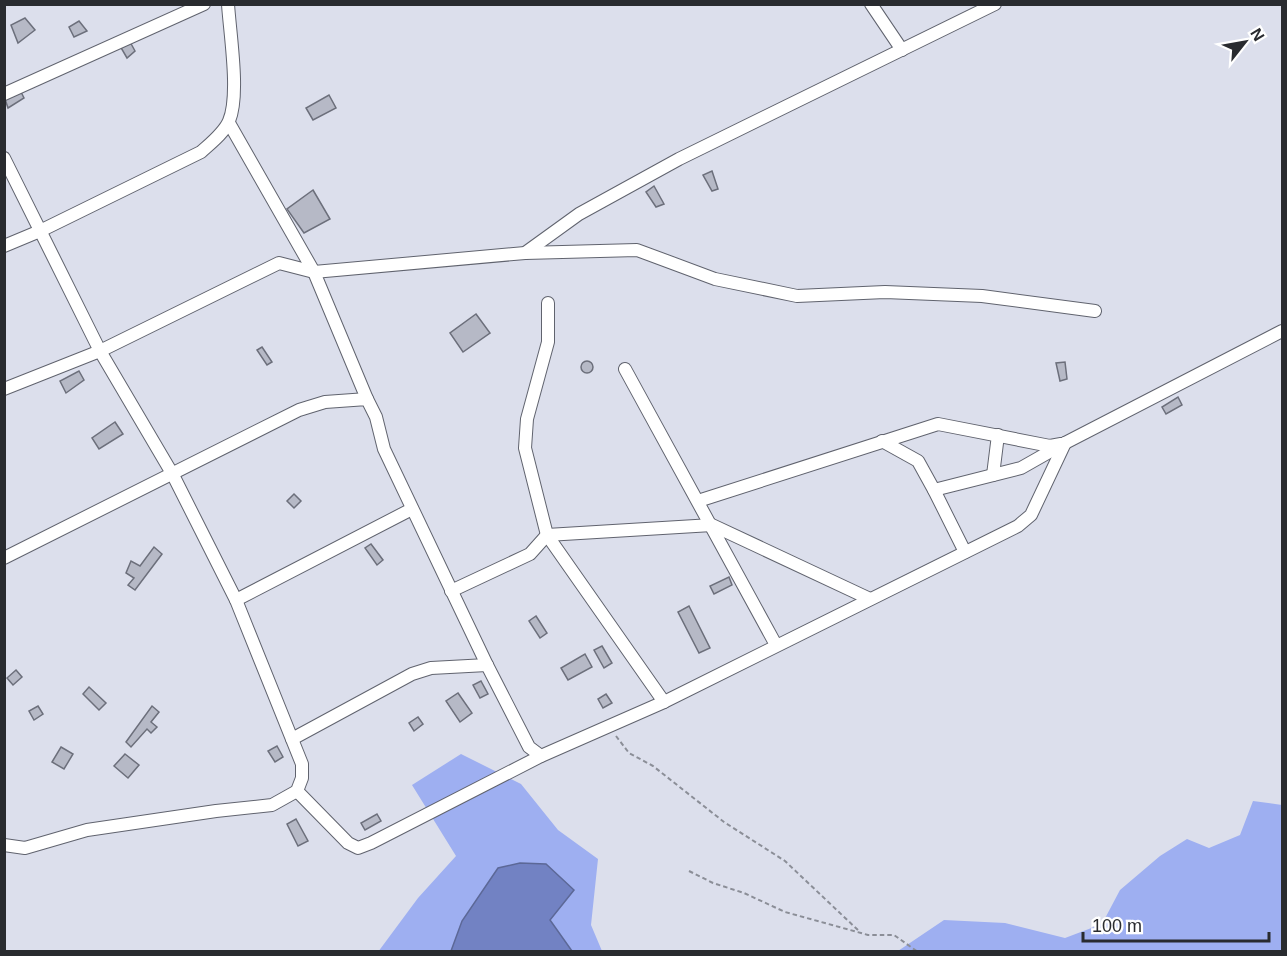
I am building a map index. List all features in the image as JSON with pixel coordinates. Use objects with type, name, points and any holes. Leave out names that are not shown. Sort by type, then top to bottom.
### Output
[{"type":"street","points":[[4,94],[204,4]]},
{"type":"street","points":[[4,246],[40,231],[201,152],[217,138],[229,123],[235,101],[228,4]]},
{"type":"street","points":[[871,4],[902,50]]},
{"type":"street","points":[[525,253],[579,214],[679,159],[995,4]]},
{"type":"street","points":[[229,123],[314,272],[376,417],[384,449],[412,509],[529,747],[541,756]]},
{"type":"street","points":[[4,158],[100,351],[173,475],[236,600],[302,764],[302,778],[297,791],[272,805],[87,830],[25,848],[4,845]]},
{"type":"street","points":[[4,389],[100,351],[279,263],[314,272],[525,253],[637,250],[715,279],[797,296],[885,292],[982,296],[1095,311]]},
{"type":"street","points":[[548,303],[548,342],[527,419],[525,448],[547,535],[664,702]]},
{"type":"street","points":[[934,490],[1021,468],[1282,331]]},
{"type":"street","points":[[625,369],[776,645]]},
{"type":"street","points":[[4,558],[300,410],[325,402],[367,399]]},
{"type":"street","points":[[698,501],[938,424],[1050,446],[1065,443]]},
{"type":"street","points":[[993,475],[998,435]]},
{"type":"street","points":[[882,441],[918,461],[965,552]]},
{"type":"street","points":[[297,791],[348,843],[358,848],[371,843],[541,756],[664,702],[1018,526],[1031,515],[1065,443]]},
{"type":"street","points":[[236,600],[412,509]]},
{"type":"street","points":[[451,591],[530,554],[547,535],[712,525],[870,599]]},
{"type":"street","points":[[292,739],[412,674],[431,668],[487,665]]},
{"type":"path","points":[[609,726],[629,753],[653,766],[724,822],[785,861],[860,932]]},
{"type":"path","points":[[688,871],[785,912],[868,934],[894,935],[918,951]]},
{"type":"shaded area","points":[[461,754],[521,784],[558,830],[598,859],[591,925],[602,951],[572,951],[550,920],[546,864],[520,863],[498,868],[462,921],[451,951],[378,952],[418,898],[456,856],[412,785]]},
{"type":"shaded area","points":[[1253,801],[1282,805],[1282,951],[898,951],[944,920],[1005,923],[1065,938],[1102,924],[1120,890],[1160,856],[1187,839],[1209,848],[1240,835]]},
{"type":"shaded area","points":[[520,863],[546,864],[574,890],[550,920],[572,951],[451,951],[462,921],[498,868]]},
{"type":"building","points":[[25,18],[35,30],[18,43],[11,25]]},
{"type":"building","points":[[79,21],[87,31],[74,37],[69,27]]},
{"type":"building","points":[[129,40],[135,51],[127,58],[120,46]]},
{"type":"building","points":[[20,90],[24,98],[8,108],[5,99]]},
{"type":"building","points":[[329,95],[336,108],[313,120],[306,108]]},
{"type":"building","points":[[712,171],[718,189],[712,191],[703,175]]},
{"type":"building","points":[[654,186],[664,204],[656,207],[646,192]]},
{"type":"building","points":[[313,190],[330,219],[304,233],[287,209]]},
{"type":"building","points":[[476,314],[490,333],[463,352],[450,333]]},
{"type":"building","points":[[262,347],[272,362],[267,365],[257,350]]},
{"type":"building","points":[[587,361],[593,367],[587,373],[581,367]]},
{"type":"building","points":[[1065,362],[1067,379],[1060,381],[1056,363]]},
{"type":"building","points":[[79,371],[84,380],[66,393],[60,381]]},
{"type":"building","points":[[1178,397],[1182,405],[1166,414],[1162,407]]},
{"type":"building","points":[[115,422],[123,434],[99,449],[92,438]]},
{"type":"building","points":[[294,494],[301,501],[294,508],[287,501]]},
{"type":"building","points":[[371,544],[383,560],[377,565],[365,548]]},
{"type":"building","points":[[154,547],[162,554],[135,590],[128,585],[134,578],[126,573],[131,561],[140,566]]},
{"type":"building","points":[[729,577],[732,585],[714,594],[710,586]]},
{"type":"building","points":[[689,606],[710,648],[699,653],[678,612]]},
{"type":"building","points":[[536,616],[547,633],[540,638],[529,621]]},
{"type":"building","points":[[602,646],[612,663],[604,668],[594,650]]},
{"type":"building","points":[[585,654],[592,667],[568,680],[561,668]]},
{"type":"building","points":[[16,670],[22,677],[13,685],[7,678]]},
{"type":"building","points":[[481,681],[488,694],[480,698],[473,685]]},
{"type":"building","points":[[89,687],[106,703],[99,710],[83,694]]},
{"type":"building","points":[[458,693],[472,713],[460,722],[446,701]]},
{"type":"building","points":[[606,694],[612,703],[603,708],[598,699]]},
{"type":"building","points":[[38,706],[43,714],[34,720],[29,711]]},
{"type":"building","points":[[152,706],[159,712],[151,722],[157,727],[151,733],[147,729],[131,747],[126,742]]},
{"type":"building","points":[[418,717],[423,724],[414,731],[409,723]]},
{"type":"building","points":[[277,746],[283,757],[275,762],[268,751]]},
{"type":"building","points":[[61,747],[73,754],[64,769],[52,762]]},
{"type":"building","points":[[125,754],[139,765],[128,778],[114,766]]},
{"type":"building","points":[[377,814],[381,821],[365,830],[361,823]]},
{"type":"building","points":[[296,819],[308,841],[298,846],[287,824]]}]
